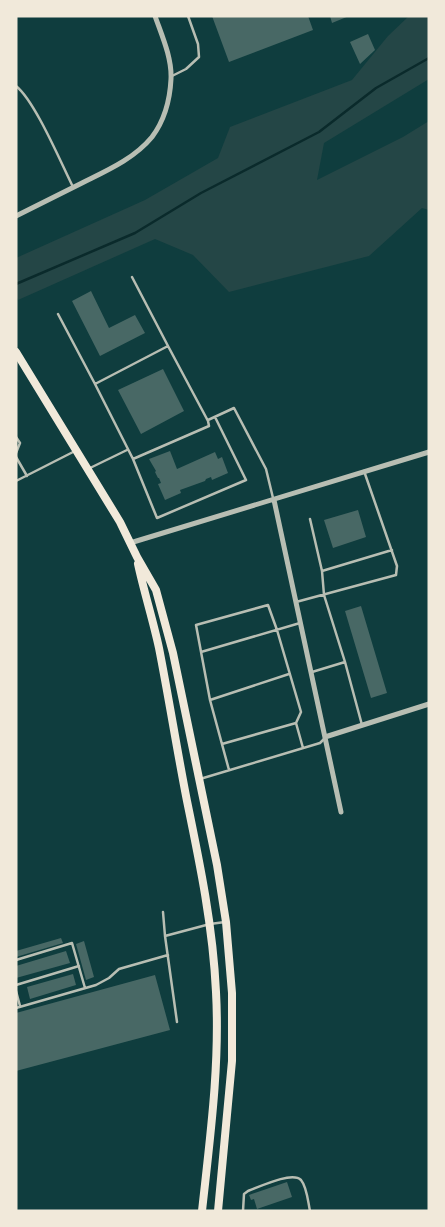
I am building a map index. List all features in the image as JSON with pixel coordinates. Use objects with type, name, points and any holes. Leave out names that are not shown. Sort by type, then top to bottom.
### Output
[{"type":"main road","points":[[16,352],[120,522],[156,590],[173,653],[217,866],[226,922],[232,992],[232,1061],[218,1211]]},
{"type":"main road","points":[[137,557],[159,647],[202,872],[210,924],[216,992],[217,1043],[202,1211]]},
{"type":"street","points":[[16,216],[123,161],[145,145],[153,136],[166,110],[171,77],[166,47],[156,16]]},
{"type":"street","points":[[130,543],[429,452]]},
{"type":"street","points":[[274,500],[341,812]]},
{"type":"street","points":[[325,737],[429,704]]},
{"type":"lane","points":[[171,77],[186,69],[199,57],[198,44],[188,16]]},
{"type":"lane","points":[[16,86],[34,109],[73,187]]},
{"type":"lane","points":[[132,277],[208,420],[208,426],[133,460]]},
{"type":"lane","points":[[58,314],[128,449],[157,518],[246,480],[215,417]]},
{"type":"lane","points":[[95,384],[168,346]]},
{"type":"lane","points":[[208,420],[234,408],[266,469],[274,500]]},
{"type":"lane","points":[[16,437],[20,442],[16,454]]},
{"type":"lane","points":[[88,469],[128,449]]},
{"type":"lane","points":[[16,481],[77,450]]},
{"type":"lane","points":[[16,458],[27,476]]},
{"type":"lane","points":[[296,602],[396,576],[397,566],[364,471]]},
{"type":"lane","points":[[310,519],[322,571],[324,595],[362,725]]},
{"type":"lane","points":[[322,571],[392,550]]},
{"type":"lane","points":[[229,770],[210,700],[196,625],[268,605],[301,712],[296,723],[303,748]]},
{"type":"lane","points":[[201,652],[301,623]]},
{"type":"lane","points":[[312,672],[345,662]]},
{"type":"lane","points":[[210,700],[290,674]]},
{"type":"lane","points":[[222,744],[296,723]]},
{"type":"lane","points":[[199,779],[320,743],[325,737]]},
{"type":"lane","points":[[163,912],[177,1022]]},
{"type":"lane","points":[[165,936],[210,924],[226,922]]},
{"type":"lane","points":[[16,960],[72,944],[85,988]]},
{"type":"lane","points":[[16,1008],[85,988],[110,978],[119,969],[168,955]]},
{"type":"lane","points":[[16,984],[79,966]]},
{"type":"lane","points":[[16,991],[20,1006]]},
{"type":"lane","points":[[243,1211],[244,1194],[248,1191],[287,1177],[296,1177],[300,1179],[304,1187],[310,1211]]},
{"type":"shaded area","points":[[409,16],[429,16],[429,79],[324,143],[317,180],[403,137],[429,121],[429,210],[422,208],[369,256],[229,292],[193,255],[155,239],[18,300],[16,296],[16,258],[145,200],[218,158],[230,127],[352,80],[388,36]]},
{"type":"building","points":[[212,16],[308,16],[313,30],[229,62]]},
{"type":"building","points":[[330,16],[349,16],[332,23]]},
{"type":"building","points":[[368,34],[375,50],[360,64],[350,42]]},
{"type":"building","points":[[91,291],[109,328],[135,315],[145,333],[100,356],[72,301]]},
{"type":"building","points":[[163,369],[184,411],[141,434],[118,390]]},
{"type":"building","points":[[170,451],[177,469],[215,452],[218,459],[222,457],[228,473],[212,480],[211,477],[180,490],[181,493],[165,500],[158,484],[161,483],[149,459]]},
{"type":"building","points":[[358,510],[366,537],[333,548],[324,520]]},
{"type":"building","points":[[361,606],[387,693],[371,698],[345,611]]},
{"type":"building","points":[[61,938],[63,943],[16,957],[16,951]]},
{"type":"building","points":[[84,941],[94,977],[86,980],[76,944]]},
{"type":"building","points":[[66,951],[70,963],[16,978],[16,966]]},
{"type":"building","points":[[73,974],[76,985],[30,999],[27,987]]},
{"type":"building","points":[[155,975],[170,1030],[16,1071],[16,1013]]},
{"type":"building","points":[[287,1182],[292,1197],[257,1209],[254,1199],[251,1200],[249,1195]]},
{"type":"waterway","points":[[16,284],[135,233],[201,193],[319,132],[376,88],[429,58]]}]
